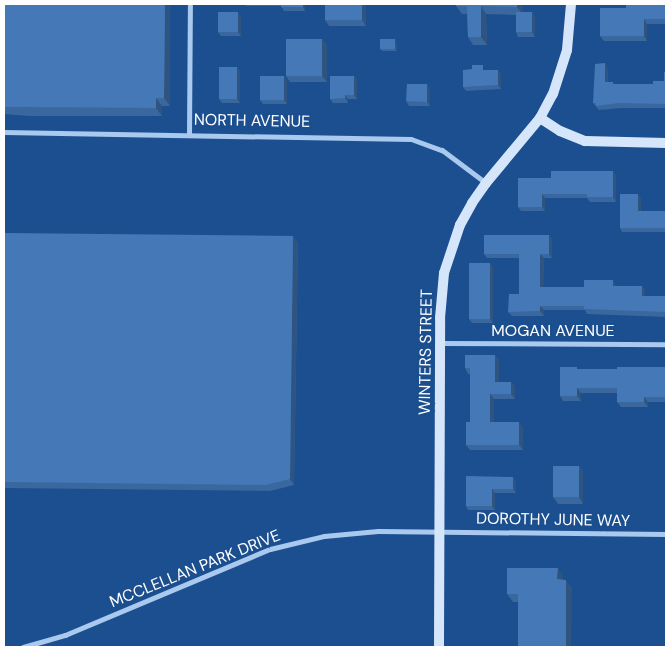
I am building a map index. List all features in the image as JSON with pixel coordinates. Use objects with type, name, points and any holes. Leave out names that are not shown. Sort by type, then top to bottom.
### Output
[{"type":"main road","name":"WINTERS STREET","points":[[439,647],[441,292],[452,247],[460,226],[486,182],[540,118],[553,94],[567,50],[571,4]]},
{"type":"main road","points":[[540,118],[560,131],[585,141],[666,143]]},
{"type":"street","points":[[189,135],[190,4]]},
{"type":"street","name":"NORTH AVENUE","points":[[4,132],[411,139],[427,143],[442,150],[486,182]]},
{"type":"street","name":"MOGAN AVENUE","points":[[440,342],[666,344]]},
{"type":"street","name":"MCCLELLAN PARK DRIVE","points":[[23,647],[65,636],[270,550],[324,536],[378,531],[440,532]]},
{"type":"street","name":"DOROTHY JUNE WAY","points":[[440,532],[666,534]]},
{"type":"building","points":[[4,4],[165,4],[164,98],[156,98],[156,108],[4,107]]},
{"type":"building","points":[[281,4],[303,4],[303,7],[281,7]]},
{"type":"building","points":[[325,4],[362,4],[362,20],[325,20]]},
{"type":"building","points":[[456,4],[517,4],[517,7],[481,6],[481,37],[468,37],[467,6],[456,6]]},
{"type":"building","points":[[626,4],[666,4],[666,19],[644,19],[644,36],[600,36],[600,8],[626,8]]},
{"type":"building","points":[[218,12],[238,12],[238,32],[218,32]]},
{"type":"building","points":[[516,12],[532,12],[532,32],[516,32]]},
{"type":"building","points":[[286,39],[322,39],[322,76],[286,76]]},
{"type":"building","points":[[380,39],[395,39],[395,49],[380,49]]},
{"type":"building","points":[[605,63],[605,82],[613,82],[613,84],[653,84],[653,81],[664,81],[664,72],[666,71],[666,104],[619,103],[596,106],[596,103],[593,103],[595,64]]},
{"type":"building","points":[[472,65],[483,65],[483,70],[498,70],[498,85],[463,87],[463,70],[472,69]]},
{"type":"building","points":[[219,67],[237,67],[237,99],[219,99]]},
{"type":"building","points":[[260,76],[284,76],[284,100],[260,100]]},
{"type":"building","points":[[330,76],[354,76],[354,95],[330,99]]},
{"type":"building","points":[[407,84],[427,84],[427,102],[406,101]]},
{"type":"building","points":[[551,171],[613,171],[613,197],[587,197],[587,194],[542,194],[542,207],[518,207],[518,178],[551,178]]},
{"type":"building","points":[[620,194],[638,194],[638,211],[666,211],[666,228],[620,228]]},
{"type":"building","points":[[4,233],[293,236],[290,479],[266,485],[4,482]]},
{"type":"building","points":[[484,235],[549,235],[549,254],[540,254],[540,287],[584,287],[584,280],[613,280],[613,286],[642,286],[642,296],[666,296],[666,312],[584,309],[584,306],[540,306],[540,311],[508,312],[509,294],[519,294],[519,254],[484,254]]},
{"type":"building","points":[[469,263],[490,263],[490,319],[469,319]]},
{"type":"building","points":[[465,355],[495,355],[495,382],[511,382],[511,394],[490,394],[490,422],[519,422],[519,445],[466,445],[466,422],[470,422],[470,368],[465,368]]},
{"type":"building","points":[[560,367],[617,369],[617,367],[666,367],[666,397],[644,397],[644,402],[617,402],[617,388],[577,388],[577,396],[560,396]]},
{"type":"building","points":[[553,466],[579,466],[579,497],[553,497]]},
{"type":"building","points":[[466,476],[513,477],[513,489],[492,489],[492,506],[466,506]]},
{"type":"building","points":[[507,568],[558,568],[557,579],[566,580],[566,647],[518,647],[518,594],[507,594]]}]
